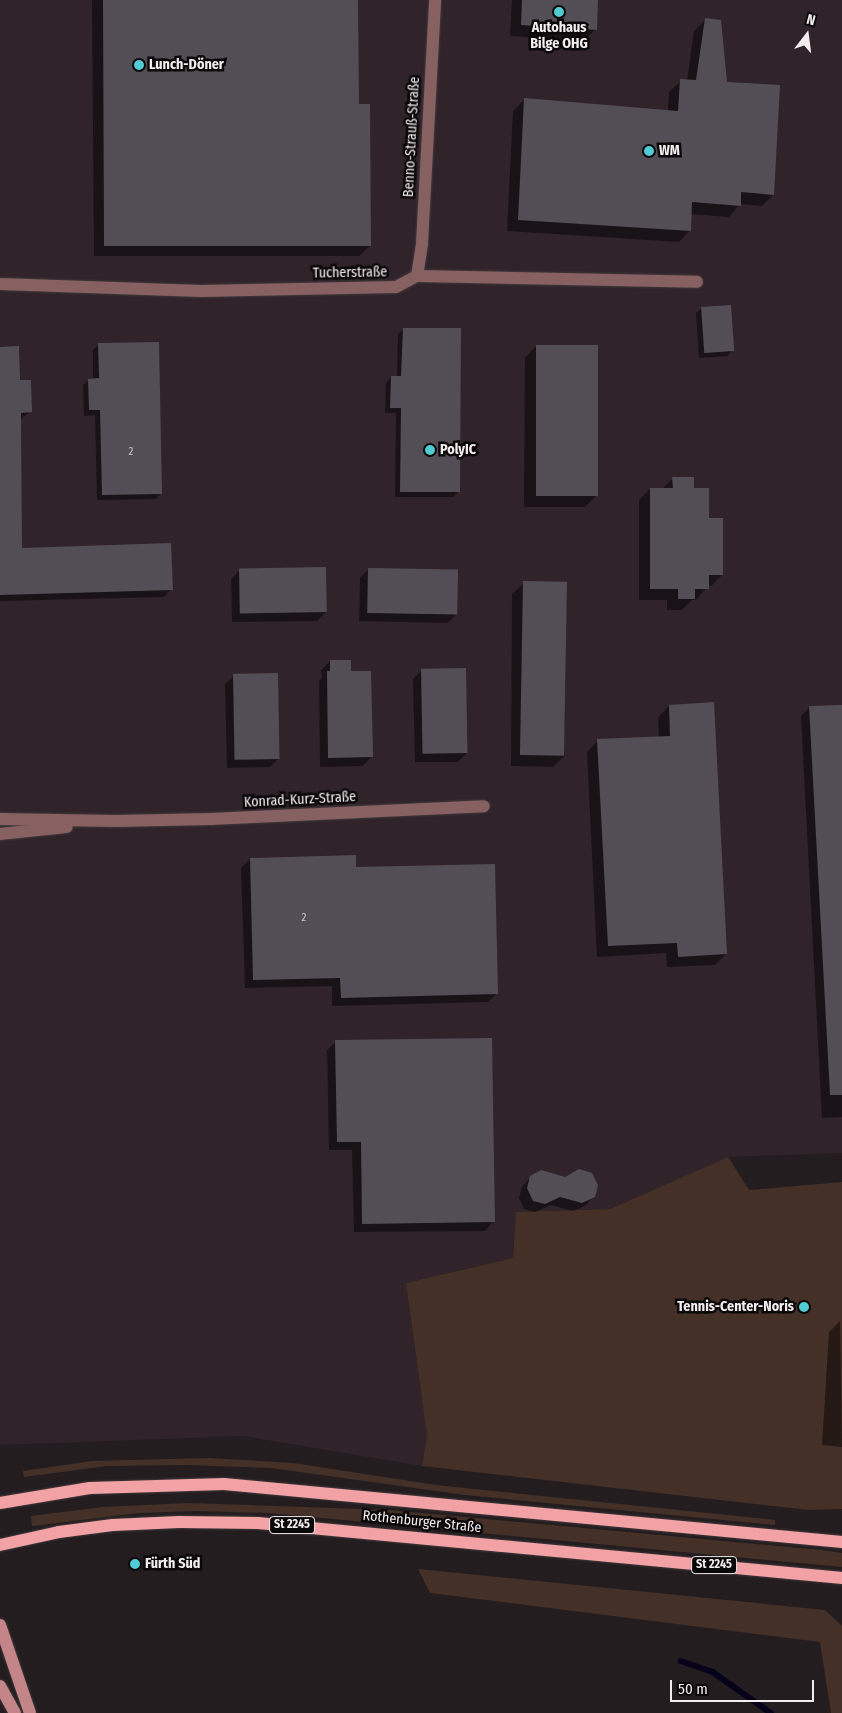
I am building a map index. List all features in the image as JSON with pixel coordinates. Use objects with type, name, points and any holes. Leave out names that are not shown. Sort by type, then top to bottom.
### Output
[{"type":"main road","name":"Rothenburger Straße","points":[[0,1503],[90,1488],[224,1484],[842,1542]]},
{"type":"main road","name":"Rothenburger Straße","points":[[0,1544],[59,1532],[113,1525],[179,1522],[258,1523],[842,1578]]},
{"type":"main road","points":[[0,1625],[30,1713]]},
{"type":"main road","points":[[0,1686],[15,1713]]},
{"type":"street","name":"Benno-Strauß-Straße","points":[[416,276],[422,243],[435,0]]},
{"type":"street","points":[[416,276],[697,282]]},
{"type":"street","name":"Tucherstraße","points":[[0,284],[201,291],[396,288],[416,276]]},
{"type":"street","name":"Konrad-Kurz-Straße","points":[[0,819],[116,821],[484,806]]},
{"type":"street","name":"Konrad-Kurz-Straße","points":[[0,834],[116,821]]},
{"type":"shaded area","points":[[0,0],[842,0],[842,1153],[728,1157],[610,1209],[516,1212],[513,1258],[406,1283],[427,1436],[422,1466],[244,1436],[0,1445]]},
{"type":"shaded area","points":[[728,1157],[749,1190],[842,1182],[842,1509],[809,1510],[422,1466],[427,1436],[406,1283],[513,1258],[516,1212],[610,1209]]},
{"type":"shaded area","points":[[209,1458],[293,1463],[436,1485],[775,1520],[775,1525],[465,1495],[271,1468],[188,1465],[107,1466],[24,1477],[23,1471],[92,1461]]},
{"type":"shaded area","points":[[188,1503],[389,1510],[822,1550],[842,1553],[842,1567],[269,1513],[197,1511],[139,1513],[32,1526],[31,1516],[103,1507]]},
{"type":"shaded area","points":[[418,1569],[825,1610],[842,1626],[842,1713],[831,1713],[820,1642],[430,1593]]},
{"type":"building","points":[[103,0],[358,0],[359,104],[370,104],[371,246],[104,246]]},
{"type":"building","name":"Autohaus Bilge OHG","points":[[522,0],[598,0],[597,30],[521,25]]},
{"type":"building","name":"WM","points":[[705,18],[721,20],[727,82],[780,85],[774,195],[741,192],[741,206],[692,202],[691,231],[518,220],[524,98],[678,111],[680,79],[696,80]]},
{"type":"building","points":[[731,305],[734,351],[704,353],[701,307]]},
{"type":"building","name":"PolyIC","points":[[403,328],[461,328],[460,492],[400,492],[401,408],[390,408],[391,376],[401,376]]},
{"type":"building","points":[[159,342],[162,494],[102,495],[100,410],[89,410],[88,379],[99,378],[98,343]]},
{"type":"building","points":[[536,345],[598,345],[598,496],[536,496]]},
{"type":"building","points":[[19,346],[20,380],[31,380],[32,412],[21,413],[22,548],[171,543],[173,590],[0,595],[0,347]]},
{"type":"building","points":[[672,477],[694,477],[694,488],[709,488],[709,518],[723,518],[723,575],[709,575],[709,589],[695,589],[695,599],[678,599],[678,589],[650,589],[650,488],[673,488]]},
{"type":"building","points":[[326,567],[327,612],[240,614],[239,569]]},
{"type":"building","points":[[368,568],[458,570],[457,615],[367,613]]},
{"type":"building","points":[[523,581],[567,582],[564,756],[520,755]]},
{"type":"building","points":[[330,660],[351,660],[351,671],[371,671],[373,757],[328,758],[327,671],[330,671]]},
{"type":"building","points":[[466,668],[467,753],[422,754],[421,669]]},
{"type":"building","points":[[278,673],[280,759],[235,760],[233,674]]},
{"type":"building","points":[[714,702],[727,954],[678,957],[677,943],[608,946],[597,739],[670,736],[669,705]]},
{"type":"building","points":[[842,705],[842,1095],[830,1095],[809,706]]},
{"type":"building","points":[[356,855],[356,867],[495,864],[498,994],[341,998],[340,978],[253,980],[250,858]]},
{"type":"building","points":[[492,1038],[495,1222],[362,1224],[361,1142],[337,1142],[335,1040]]},
{"type":"building","points":[[579,1169],[592,1173],[598,1185],[595,1197],[582,1203],[560,1197],[545,1204],[533,1201],[527,1188],[530,1176],[541,1170],[565,1177]]},
{"type":"waterway","points":[[681,1661],[713,1672],[771,1713]]},
{"type":"place","name":"Autohaus Bilge OHG","points":[[559,12]]},
{"type":"place","name":"Lunch-Döner","points":[[139,65]]},
{"type":"place","name":"WM","points":[[649,151]]},
{"type":"place","name":"PolyIC","points":[[430,450]]},
{"type":"place","name":"Tennis-Center-Noris","points":[[804,1307]]},
{"type":"place","name":"Fürth Süd","points":[[135,1564]]}]
